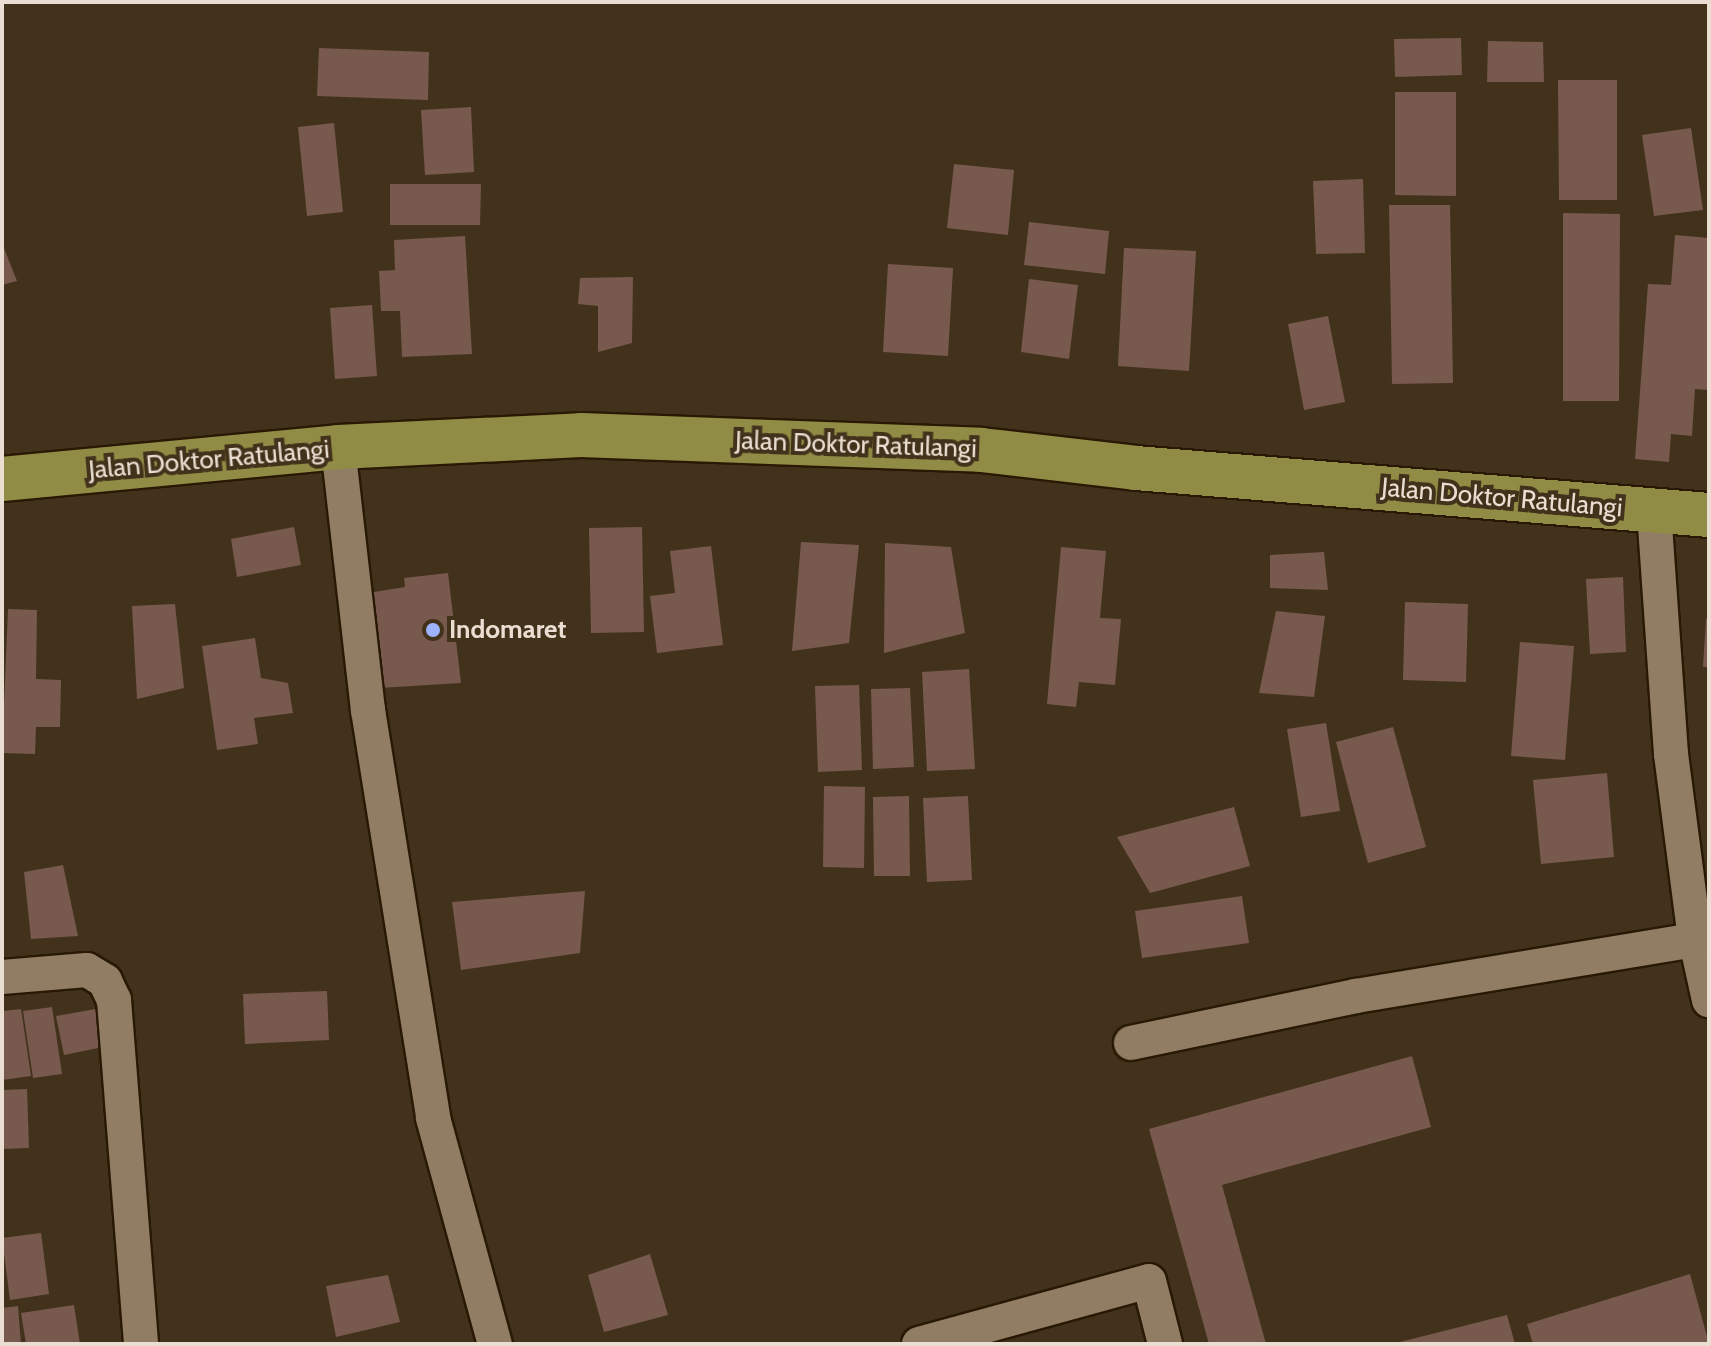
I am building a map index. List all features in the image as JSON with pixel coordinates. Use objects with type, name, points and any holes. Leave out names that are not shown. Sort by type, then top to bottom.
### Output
[{"type":"highway","name":"Jalan Doktor Ratulangi","points":[[2,479],[338,447],[581,435],[981,450],[1136,468],[1709,515]]},
{"type":"street","points":[[338,447],[368,710],[433,1118],[495,1344]]},
{"type":"street","points":[[1654,511],[1671,754],[1696,940],[1709,1000]]},
{"type":"street","points":[[1131,1043],[1356,996],[1696,940]]},
{"type":"street","points":[[2,977],[87,970],[105,981],[114,1000],[141,1344]]},
{"type":"street","points":[[919,1344],[1149,1281],[1165,1344]]},
{"type":"building","points":[[1461,38],[1462,75],[1395,77],[1394,39]]},
{"type":"building","points":[[1488,41],[1543,42],[1544,82],[1487,82]]},
{"type":"building","points":[[319,48],[429,52],[428,100],[317,96]]},
{"type":"building","points":[[1558,80],[1617,80],[1617,200],[1559,200]]},
{"type":"building","points":[[1395,92],[1456,92],[1456,196],[1395,195]]},
{"type":"building","points":[[471,107],[474,172],[425,175],[421,110]]},
{"type":"building","points":[[334,123],[343,212],[307,216],[298,127]]},
{"type":"building","points":[[1691,128],[1703,210],[1654,216],[1642,135]]},
{"type":"building","points":[[954,164],[1014,170],[1008,235],[947,228]]},
{"type":"building","points":[[1363,179],[1365,253],[1316,254],[1313,181]]},
{"type":"building","points":[[390,184],[481,184],[480,225],[390,225]]},
{"type":"building","points":[[1389,205],[1450,205],[1453,383],[1392,384]]},
{"type":"building","points":[[1563,213],[1620,214],[1619,401],[1563,401]]},
{"type":"building","points":[[1029,222],[1109,231],[1105,274],[1024,265]]},
{"type":"building","points":[[1675,235],[1709,238],[1709,390],[1695,389],[1692,436],[1671,434],[1669,462],[1635,459],[1648,284],[1671,285]]},
{"type":"building","points":[[465,236],[472,354],[402,357],[400,311],[381,311],[379,271],[395,270],[394,240]]},
{"type":"building","points":[[2,243],[17,281],[2,285]]},
{"type":"building","points":[[1124,248],[1196,251],[1189,371],[1118,366]]},
{"type":"building","points":[[888,264],[953,268],[948,356],[883,352]]},
{"type":"building","points":[[633,277],[632,343],[598,352],[598,306],[578,304],[580,278]]},
{"type":"building","points":[[1029,279],[1078,285],[1069,359],[1021,352]]},
{"type":"building","points":[[372,305],[377,376],[335,379],[330,308]]},
{"type":"building","points":[[1328,316],[1345,402],[1304,410],[1288,324]]},
{"type":"building","points":[[294,527],[301,565],[237,577],[231,539]]},
{"type":"building","points":[[642,527],[644,632],[591,633],[589,528]]},
{"type":"building","points":[[801,542],[859,545],[849,643],[792,651]]},
{"type":"building","points":[[885,543],[951,547],[965,633],[884,653]]},
{"type":"building","points":[[711,546],[723,645],[657,653],[650,596],[675,593],[670,551]]},
{"type":"building","points":[[1061,547],[1106,551],[1100,618],[1121,619],[1115,685],[1079,682],[1076,707],[1047,704]]},
{"type":"building","points":[[1324,552],[1328,590],[1270,588],[1270,555]]},
{"type":"building","points":[[448,573],[461,683],[379,688],[368,593],[405,587],[404,578]]},
{"type":"building","points":[[1623,577],[1626,652],[1590,654],[1586,579]]},
{"type":"building","points":[[1405,602],[1468,604],[1466,682],[1403,680]]},
{"type":"building","points":[[175,604],[184,688],[137,699],[132,606]]},
{"type":"building","points":[[8,609],[37,610],[36,679],[61,680],[60,727],[36,727],[35,754],[2,753]]},
{"type":"building","points":[[1276,611],[1325,616],[1314,697],[1259,693]]},
{"type":"building","points":[[1706,619],[1709,619],[1709,667],[1703,667]]},
{"type":"building","points":[[255,638],[261,678],[288,683],[293,713],[254,718],[258,744],[217,750],[202,646]]},
{"type":"building","points":[[1520,642],[1574,646],[1565,760],[1511,756]]},
{"type":"building","points":[[969,669],[975,769],[927,771],[922,672]]},
{"type":"building","points":[[859,685],[862,770],[818,772],[815,686]]},
{"type":"building","points":[[910,688],[914,767],[873,769],[871,689]]},
{"type":"building","points":[[1326,723],[1340,811],[1301,817],[1287,729]]},
{"type":"building","points":[[1393,727],[1426,847],[1368,863],[1336,742]]},
{"type":"building","points":[[1607,773],[1614,857],[1541,864],[1533,780]]},
{"type":"building","points":[[824,786],[865,787],[864,868],[823,867]]},
{"type":"building","points":[[909,796],[910,876],[874,876],[873,797]]},
{"type":"building","points":[[968,796],[972,880],[927,882],[923,798]]},
{"type":"building","points":[[1234,807],[1250,866],[1150,893],[1117,837]]},
{"type":"building","points":[[63,865],[78,936],[31,939],[24,872]]},
{"type":"building","points":[[585,891],[580,953],[461,970],[452,902]]},
{"type":"building","points":[[1242,896],[1249,943],[1142,958],[1135,911]]},
{"type":"building","points":[[327,991],[329,1040],[245,1044],[243,994]]},
{"type":"building","points":[[52,1007],[62,1074],[33,1078],[23,1011]]},
{"type":"building","points":[[21,1009],[31,1076],[2,1080],[2,1011]]},
{"type":"building","points":[[96,1009],[103,1047],[64,1055],[56,1016]]},
{"type":"building","points":[[1412,1056],[1431,1127],[1222,1185],[1266,1344],[1209,1344],[1149,1129]]},
{"type":"building","points":[[27,1089],[29,1148],[2,1149],[2,1090]]},
{"type":"building","points":[[41,1233],[49,1294],[10,1300],[2,1238]]},
{"type":"building","points":[[650,1254],[668,1315],[604,1332],[588,1275]]},
{"type":"building","points":[[1690,1274],[1709,1344],[1533,1344],[1527,1324]]},
{"type":"building","points":[[388,1275],[400,1322],[336,1337],[326,1286]]},
{"type":"building","points":[[74,1305],[80,1344],[26,1344],[21,1313]]},
{"type":"building","points":[[18,1306],[21,1344],[2,1344],[2,1308]]},
{"type":"building","points":[[1507,1315],[1515,1344],[1396,1343]]},
{"type":"place","name":"Indomaret","points":[[433,630]]}]
